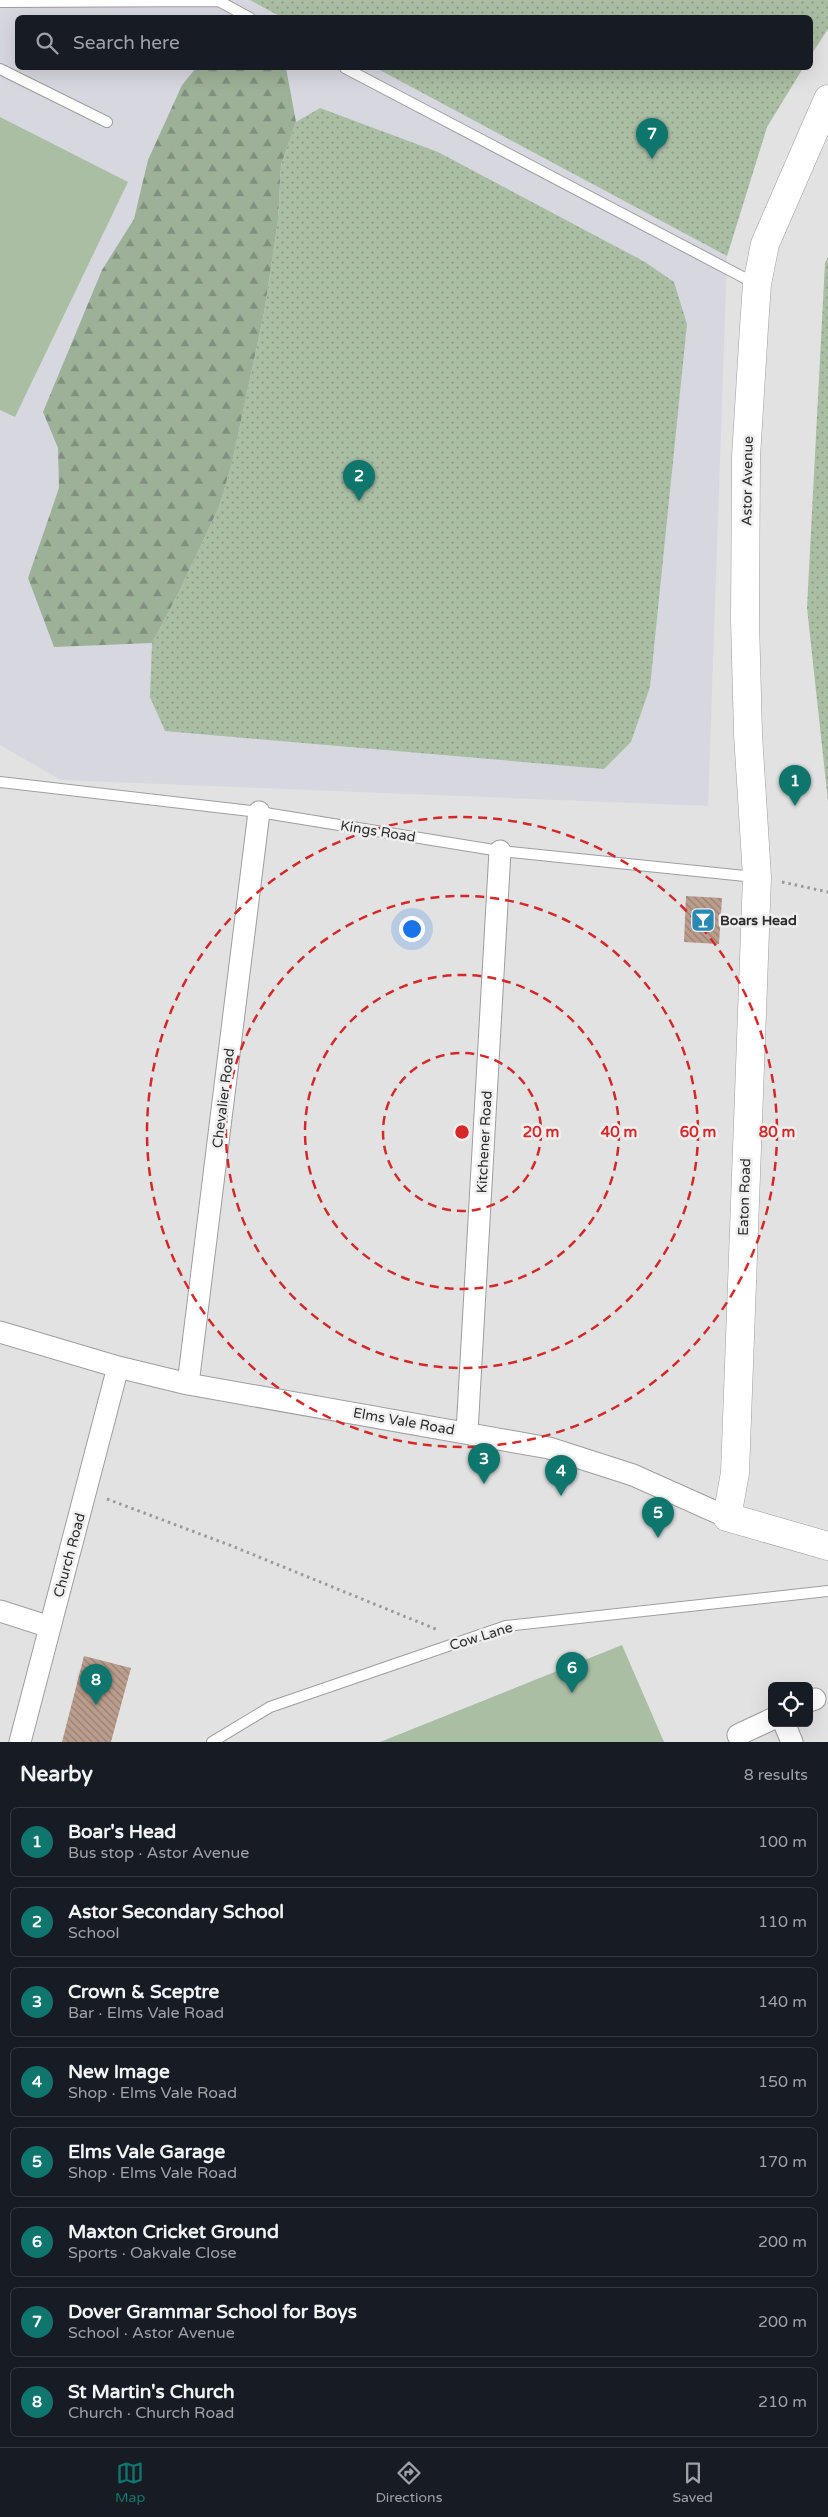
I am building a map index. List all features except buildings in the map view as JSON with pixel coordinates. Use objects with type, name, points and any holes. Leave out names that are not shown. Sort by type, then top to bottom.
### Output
[{"type":"street","name":"Astor Avenue","points":[[757,877],[748,734],[745,620],[746,457],[757,284],[765,244],[828,99]]},
{"type":"street","name":"Chevalier Road","points":[[188,1384],[259,812]]},
{"type":"street","name":"Kitchener Road","points":[[467,1432],[500,851]]},
{"type":"street","name":"Eaton Road","points":[[727,1517],[735,1473],[757,877]]},
{"type":"street","name":"Elms Vale Road","points":[[0,1332],[118,1367],[188,1384],[550,1448],[615,1469],[727,1517],[828,1546]]},
{"type":"street","name":"Church Road","points":[[20,1742],[118,1367]]},
{"type":"street","points":[[0,1611],[50,1627]]},
{"type":"street","points":[[738,1735],[768,1721]]},
{"type":"street","points":[[786,1727],[792,1742]]},
{"type":"lane","points":[[0,2],[217,0],[244,15]]},
{"type":"lane","points":[[0,69],[107,122]]},
{"type":"lane","points":[[350,70],[757,284]]},
{"type":"lane","name":"Kings Road","points":[[0,782],[259,812],[500,851],[757,877]]},
{"type":"lane","name":"Cow Lane","points":[[212,1742],[270,1707],[506,1626],[828,1591]]},
{"type":"path","points":[[757,877],[828,892]]},
{"type":"path","points":[[85,1491],[232,1546],[464,1641]]},
{"type":"shaded area","points":[[0,0],[828,0],[828,29],[813,52],[813,15],[15,15],[15,70],[802,70],[767,127],[727,257],[708,806],[61,780],[0,745]]},
{"type":"green space","points":[[250,0],[828,0],[828,29],[813,52],[813,15],[278,15]]},
{"type":"green space","points":[[194,70],[286,70],[296,122],[281,165],[278,221],[264,313],[232,463],[219,507],[177,596],[152,643],[54,647],[28,578],[59,488],[58,448],[43,412],[102,270],[134,219],[148,160],[182,85]]},
{"type":"green space","points":[[380,70],[802,70],[767,127],[727,256]]},
{"type":"green space","points":[[320,108],[438,152],[645,262],[674,282],[687,324],[650,687],[631,742],[604,769],[165,731],[150,697],[152,643],[177,596],[219,507],[232,463],[264,313],[278,221],[281,165],[296,122]]},
{"type":"green space","points":[[0,117],[128,182],[15,417],[0,410]]},
{"type":"green space","points":[[828,257],[828,801],[807,608],[825,263]]},
{"type":"green space","points":[[622,1645],[664,1742],[380,1742]]},
{"type":"place","name":"Dover Grammar School for Boys","points":[[652,159]]},
{"type":"place","name":"Astor Secondary School","points":[[359,501]]},
{"type":"place","name":"Boar's Head","points":[[795,806]]},
{"type":"place","name":"Boars Head","points":[[703,920]]},
{"type":"place","name":"Crown & Sceptre","points":[[484,1484]]},
{"type":"place","name":"New Image","points":[[561,1496]]},
{"type":"place","name":"Elms Vale Garage","points":[[658,1538]]},
{"type":"place","name":"Maxton Cricket Ground","points":[[572,1693]]},
{"type":"place","name":"St Martin's Church","points":[[96,1705]]}]
